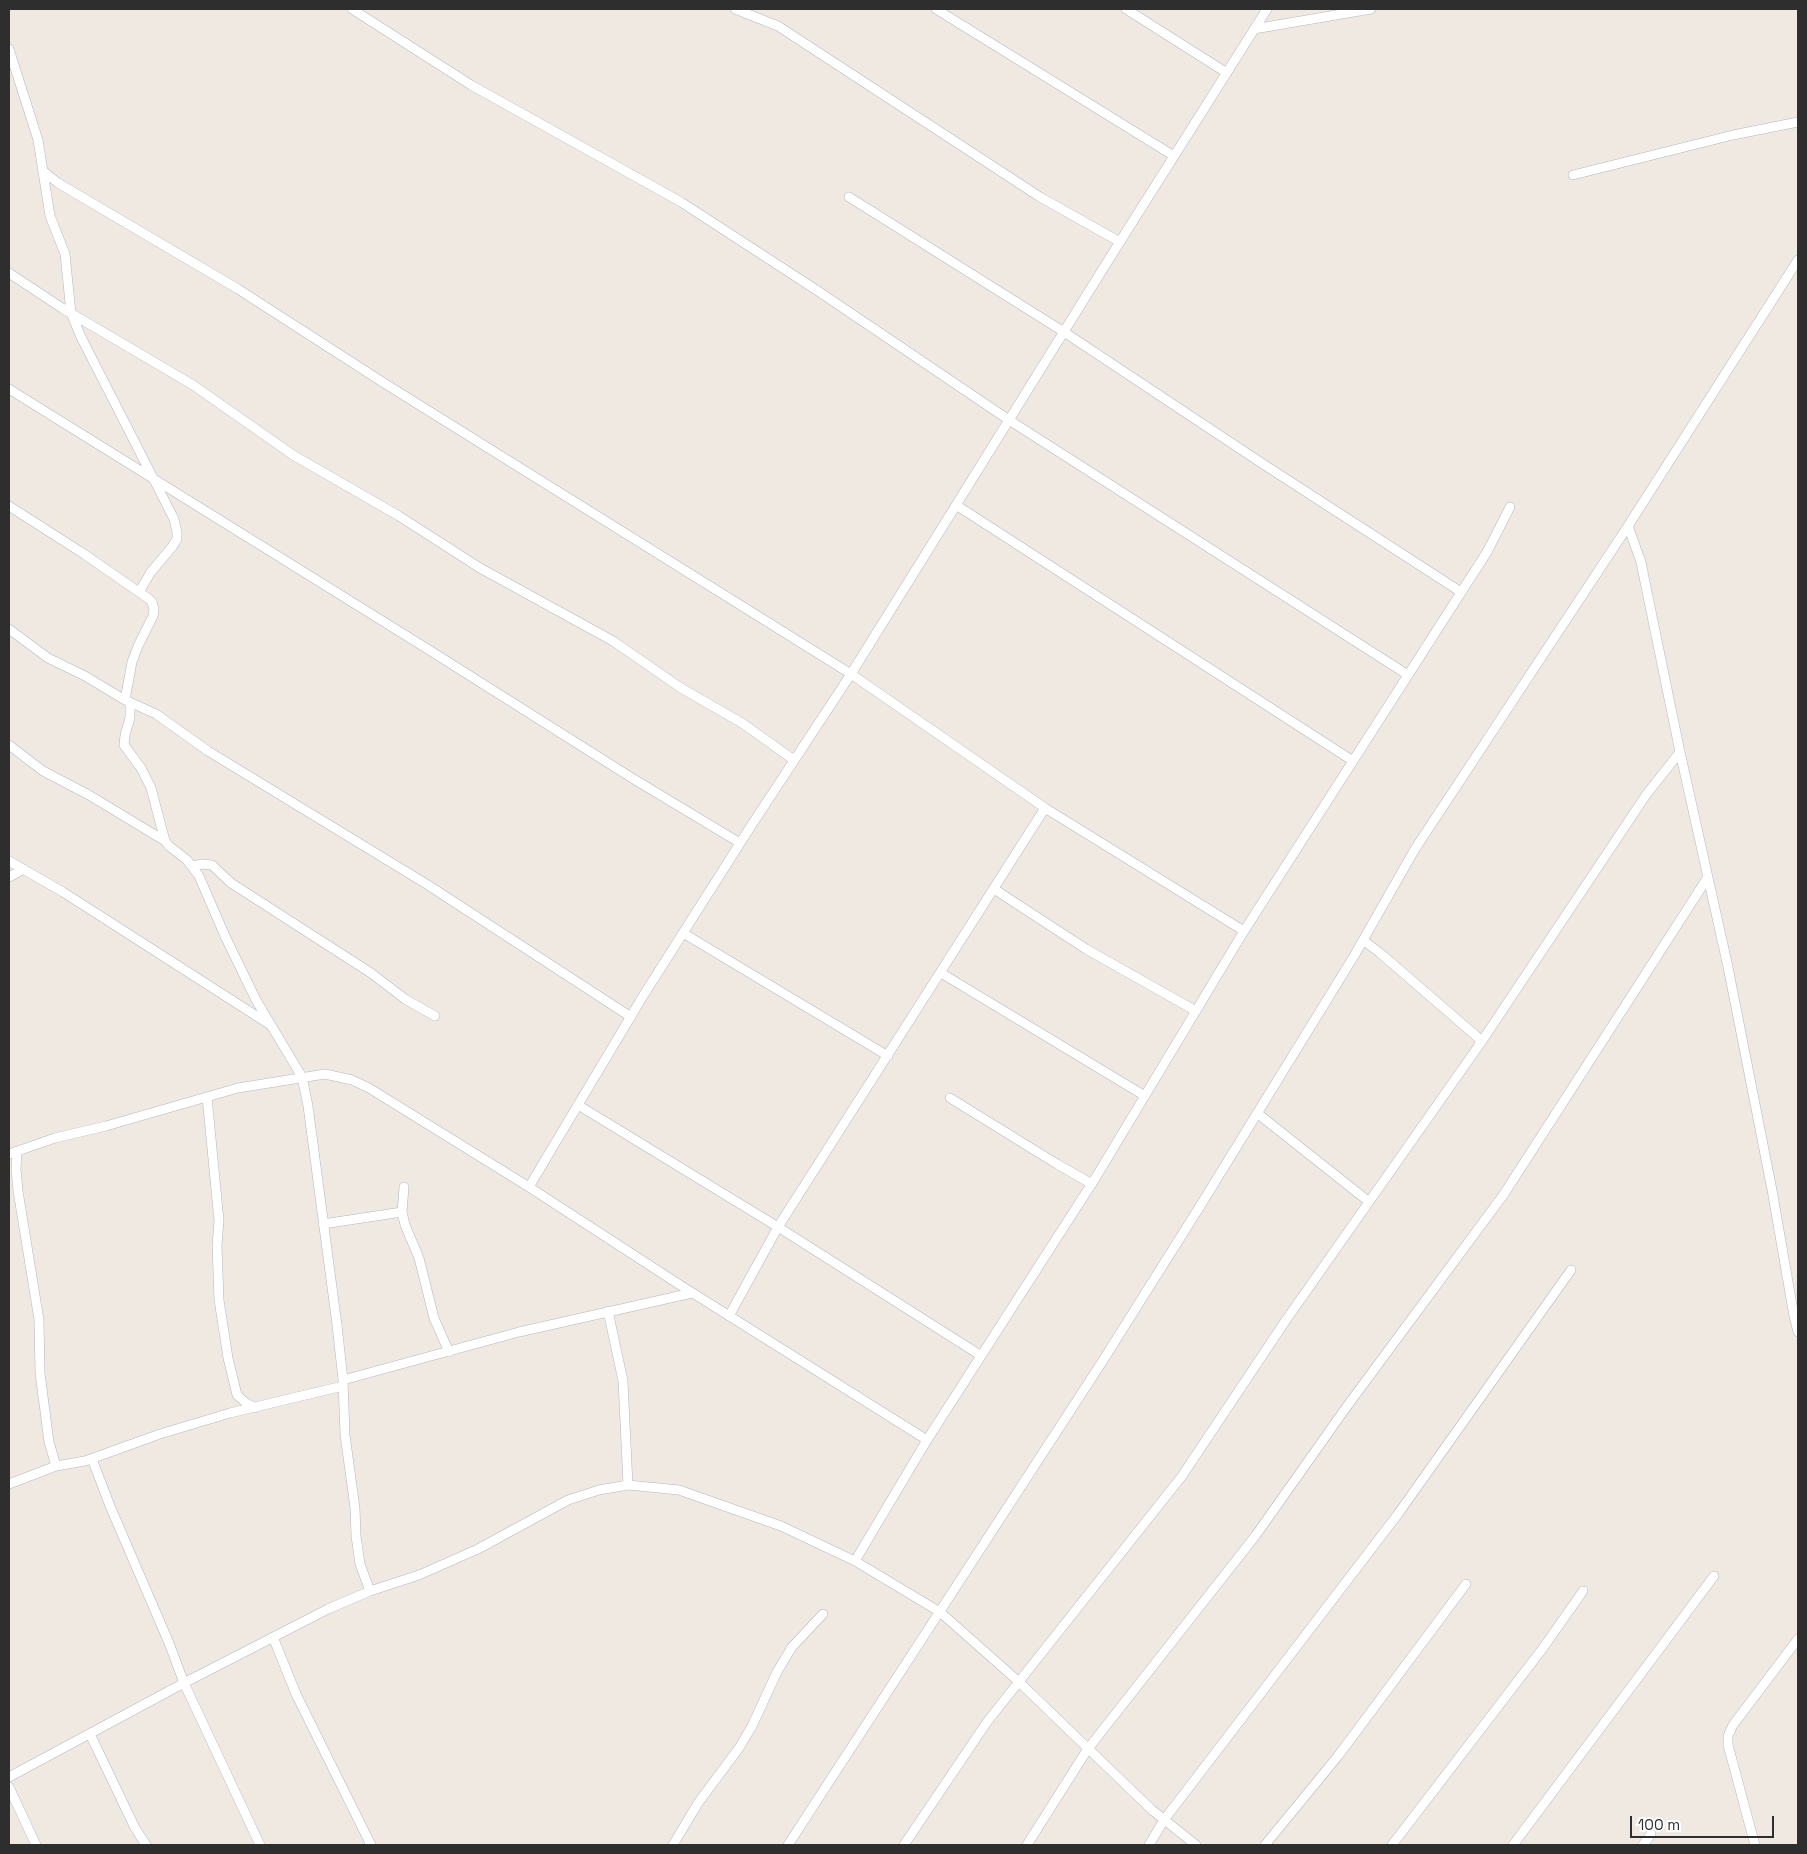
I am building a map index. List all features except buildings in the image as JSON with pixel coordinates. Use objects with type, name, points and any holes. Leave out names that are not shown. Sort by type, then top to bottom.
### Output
[{"type":"street","points":[[352,9],[471,85],[681,202],[818,290],[1009,420],[1408,675]]},
{"type":"street","points":[[735,9],[778,26],[1040,197],[1120,242]]},
{"type":"street","points":[[936,9],[1174,156]]},
{"type":"street","points":[[1126,9],[1226,73]]},
{"type":"street","points":[[529,1187],[683,933],[851,674],[1267,9]]},
{"type":"street","points":[[1254,29],[1371,9]]},
{"type":"street","points":[[9,49],[38,140],[50,216],[65,254],[71,313],[80,336],[174,519],[177,532],[176,539],[172,547],[151,572],[139,592]]},
{"type":"street","points":[[1573,175],[1733,135],[1798,122]]},
{"type":"street","points":[[43,171],[58,183],[238,289],[851,674],[1045,808],[1244,931]]},
{"type":"street","points":[[850,196],[1064,332],[1461,592]]},
{"type":"street","points":[[788,1845],[1107,1354],[1363,940],[1415,849],[1628,526],[1798,260]]},
{"type":"street","points":[[9,273],[71,313],[193,385],[293,455],[399,516],[480,568],[613,641],[681,688],[742,723],[794,760]]},
{"type":"street","points":[[9,389],[632,778],[740,843]]},
{"type":"street","points":[[956,505],[1352,761]]},
{"type":"street","points":[[9,506],[84,554],[149,598],[152,602],[153,616],[132,662],[127,701],[130,718],[124,745],[141,768],[151,788],[166,841],[169,846],[193,866],[199,876],[256,1000],[302,1077],[308,1106],[343,1383],[345,1434],[355,1508],[356,1536],[360,1564],[370,1591]]},
{"type":"street","points":[[855,1561],[980,1355],[1092,1184],[1244,931],[1487,552],[1510,507]]},
{"type":"street","points":[[1628,526],[1644,575],[1680,752],[1728,967],[1798,1330]]},
{"type":"street","points":[[9,629],[48,658],[85,676],[127,701],[156,714],[208,751],[428,885],[631,1017]]},
{"type":"street","points":[[9,745],[43,771],[90,795],[166,841]]},
{"type":"street","points":[[904,1845],[987,1722],[1182,1476],[1286,1320],[1482,1041],[1646,795],[1680,752]]},
{"type":"street","points":[[729,1316],[778,1227],[1045,808]]},
{"type":"street","points":[[9,861],[63,892],[271,1026]]},
{"type":"street","points":[[193,866],[202,864],[212,866],[231,883],[434,1016]]},
{"type":"street","points":[[9,877],[24,869]]},
{"type":"street","points":[[1027,1845],[1087,1750],[1256,1535],[1351,1401],[1504,1194],[1708,877]]},
{"type":"street","points":[[994,889],[1086,949],[1196,1011]]},
{"type":"street","points":[[683,933],[888,1056]]},
{"type":"street","points":[[1363,940],[1482,1041]]},
{"type":"street","points":[[941,973],[1145,1096]]},
{"type":"street","points":[[1263,1354],[1327,1256],[1368,1201],[1444,1090],[1482,1041]]},
{"type":"street","points":[[56,1466],[49,1442],[40,1373],[39,1320],[13,1153],[55,1138],[106,1126],[238,1088],[325,1074],[340,1076],[369,1088],[529,1187],[692,1293],[927,1440]]},
{"type":"street","points":[[207,1097],[219,1221],[217,1245],[219,1300],[228,1358],[237,1395],[246,1403],[256,1408]]},
{"type":"street","points":[[950,1098],[1092,1184]]},
{"type":"street","points":[[578,1105],[778,1227],[980,1355]]},
{"type":"street","points":[[1257,1113],[1368,1201]]},
{"type":"street","points":[[404,1187],[402,1212],[418,1258],[434,1318],[449,1352]]},
{"type":"street","points":[[322,1224],[402,1212]]},
{"type":"street","points":[[1150,1845],[1164,1820],[1398,1514],[1571,1270]]},
{"type":"street","points":[[9,1484],[56,1466],[92,1459],[160,1434],[230,1413],[256,1408],[519,1332],[692,1293]]},
{"type":"street","points":[[608,1311],[623,1381],[628,1485]]},
{"type":"street","points":[[92,1459],[184,1683],[260,1845]]},
{"type":"street","points":[[9,1777],[184,1683],[328,1609],[370,1591],[419,1575],[478,1549],[568,1500],[599,1490],[628,1485],[679,1490],[781,1526],[855,1561],[940,1612],[1018,1681],[1087,1750],[1164,1820],[1196,1845]]},
{"type":"street","points":[[1513,1845],[1714,1576]]},
{"type":"street","points":[[1265,1845],[1338,1756],[1466,1584]]},
{"type":"street","points":[[1392,1845],[1543,1648],[1583,1591]]},
{"type":"street","points":[[673,1845],[698,1802],[739,1748],[752,1726],[777,1672],[792,1647],[823,1614]]},
{"type":"street","points":[[273,1637],[296,1694],[371,1845]]},
{"type":"street","points":[[1755,1845],[1728,1745],[1728,1736],[1733,1725],[1798,1639]]},
{"type":"street","points":[[90,1734],[135,1828],[146,1845]]},
{"type":"street","points":[[9,1786],[36,1845]]},
{"type":"street","points":[[1643,1845],[1651,1834]]}]
